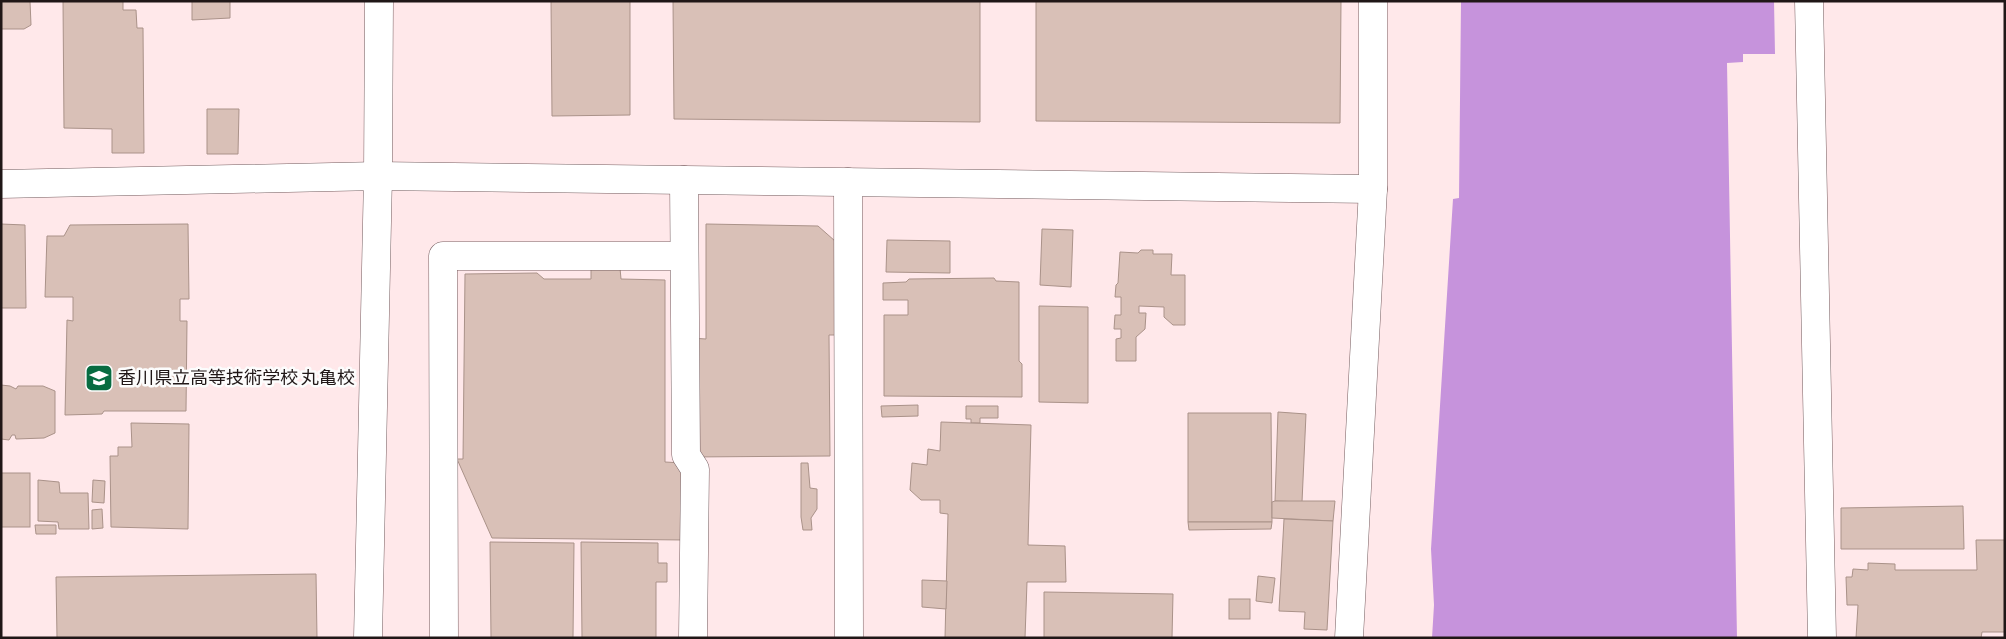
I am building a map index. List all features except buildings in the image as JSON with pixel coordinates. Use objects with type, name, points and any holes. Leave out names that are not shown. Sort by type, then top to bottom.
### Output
[{"type":"street","points":[[368,638],[378,176],[379,1]]},
{"type":"street","points":[[1349,638],[1374,189],[1373,1]]},
{"type":"street","points":[[1809,1],[1822,638]]},
{"type":"street","points":[[1,184],[378,176],[1374,189]]},
{"type":"street","points":[[684,180],[686,455],[695,469],[694,638]]},
{"type":"street","points":[[848,182],[849,638]]},
{"type":"street","points":[[444,638],[443,256],[684,256]]},
{"type":"shaded area","points":[[1461,1],[1774,1],[1775,54],[1743,54],[1743,62],[1727,63],[1737,638],[1432,638],[1434,605],[1431,549],[1453,199],[1459,198]]},
{"type":"place","name":"香川県立高等技術学校 丸亀校","points":[[99,378]]}]
